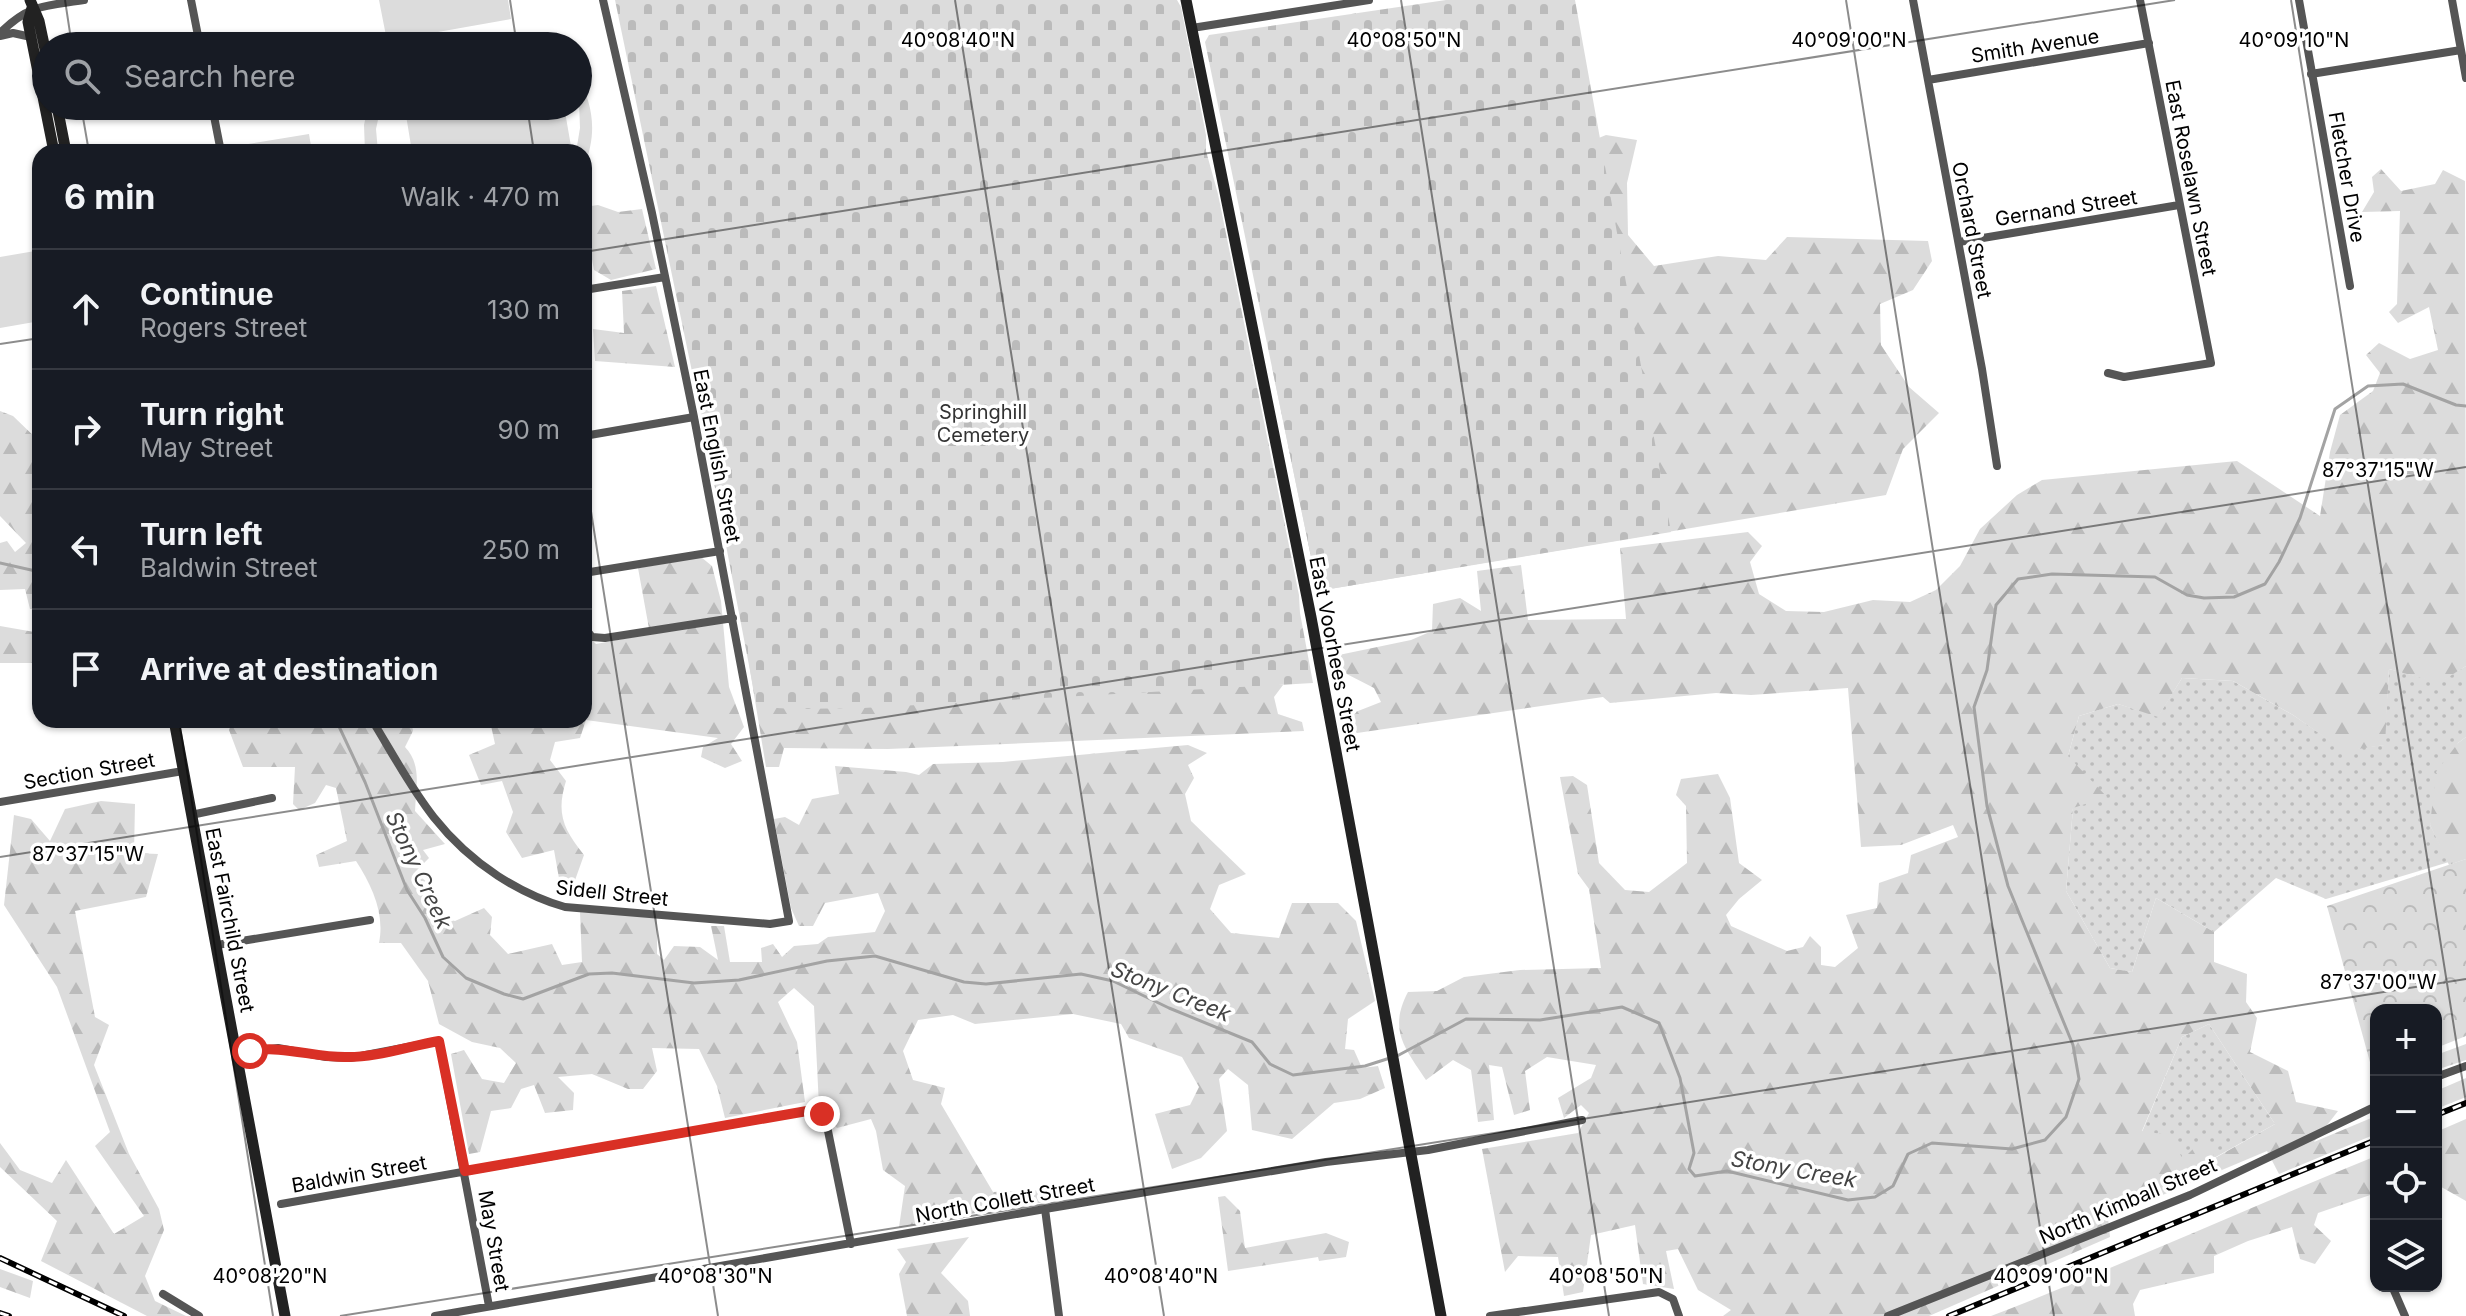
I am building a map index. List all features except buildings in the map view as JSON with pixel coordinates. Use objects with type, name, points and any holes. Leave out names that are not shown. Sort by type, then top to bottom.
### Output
[{"type":"main road","name":"East Voorhees Street","points":[[1186,0],[1311,617],[1439,1316]]},
{"type":"main road","points":[[31,4],[28,22],[32,42]]},
{"type":"main road","points":[[31,4],[41,32]]},
{"type":"main road","points":[[48,120],[52,144]]},
{"type":"main road","points":[[60,120],[64,144]]},
{"type":"main road","name":"East Fairchild Street","points":[[175,728],[285,1316]]},
{"type":"street","points":[[0,35],[31,4],[84,0]]},
{"type":"street","points":[[191,0],[197,32]]},
{"type":"street","name":"East English Street","points":[[603,0],[694,417],[789,921]]},
{"type":"street","points":[[1192,28],[1369,0]]},
{"type":"street","name":"Orchard Street","points":[[1913,0],[1997,466]]},
{"type":"street","name":"East Roselawn Street","points":[[2108,373],[2124,377],[2211,363],[2140,0]]},
{"type":"street","name":"Fletcher Drive","points":[[2299,0],[2350,286]]},
{"type":"street","points":[[2452,0],[2466,78]]},
{"type":"street","points":[[0,35],[13,33],[31,37]]},
{"type":"street","name":"Smith Avenue","points":[[1928,80],[2149,43]]},
{"type":"street","points":[[2311,74],[2461,50]]},
{"type":"street","points":[[215,120],[219,144]]},
{"type":"street","name":"Gernand Street","points":[[1959,242],[2179,205]]},
{"type":"street","points":[[592,289],[665,277]]},
{"type":"street","points":[[592,435],[694,417]]},
{"type":"street","points":[[592,572],[720,551]]},
{"type":"street","points":[[592,637],[605,638],[733,618]]},
{"type":"street","name":"Sidell Street","points":[[377,728],[427,810],[450,838],[472,859],[538,900],[580,908],[770,924],[789,921]]},
{"type":"street","name":"Section Street","points":[[0,802],[183,771]]},
{"type":"street","points":[[191,815],[272,798]]},
{"type":"street","points":[[217,945],[370,920]]},
{"type":"street","name":"May Street","points":[[237,1053],[278,1048],[350,1058],[439,1041],[489,1306]]},
{"type":"street","points":[[2439,1076],[2466,1066]]},
{"type":"street","name":"North Kimball Street","points":[[1888,1316],[2190,1195],[2370,1109]]},
{"type":"street","name":"Baldwin Street","points":[[281,1204],[807,1111],[822,1114],[827,1126],[851,1244]]},
{"type":"street","name":"North Collett Street","points":[[435,1316],[1045,1209],[1326,1162],[1411,1152],[1582,1120]]},
{"type":"street","points":[[1045,1209],[1059,1316]]},
{"type":"street","points":[[1490,1316],[1659,1292],[1673,1299],[1679,1316]]},
{"type":"street","points":[[2395,1292],[2405,1316]]},
{"type":"street","points":[[163,1294],[199,1316]]},
{"type":"green space","points":[[379,0],[508,0],[511,19],[438,32],[385,32]]},
{"type":"green space","name":"Springhill Cemetery","points":[[615,0],[1177,0],[1181,7],[1206,135],[1206,151],[1218,194],[1299,595],[1313,683],[863,708],[757,707],[701,415]]},
{"type":"green space","points":[[1446,0],[1575,0],[1671,532],[1318,591],[1205,42],[1209,35]]},
{"type":"green space","points":[[365,120],[378,120],[377,144],[365,144]]},
{"type":"green space","points":[[407,120],[566,120],[571,144],[411,144]]},
{"type":"green space","points":[[580,120],[592,120],[591,144],[577,144]]},
{"type":"green space","points":[[309,134],[311,144],[248,144]]},
{"type":"green space","points":[[1606,135],[1637,140],[1627,183],[1628,235],[1654,266],[1718,256],[1766,260],[1787,237],[1928,241],[1932,261],[1913,290],[1880,304],[1881,345],[1909,387],[1939,413],[1903,449],[1886,495],[1318,591],[1272,367],[1283,336],[1565,152]]},
{"type":"green space","points":[[2381,169],[2401,191],[2435,184],[2443,170],[2465,181],[2466,666],[2439,683],[2389,669],[2385,745],[2344,751],[2293,715],[2233,681],[2182,678],[2158,717],[2118,704],[2079,716],[2068,756],[2107,797],[2073,808],[2066,891],[2110,968],[2132,972],[2156,898],[2214,932],[2214,962],[2247,974],[2246,1002],[2257,1018],[2250,1052],[2288,1071],[2296,1102],[2338,1111],[2314,1142],[2370,1119],[2370,1136],[2279,1174],[2267,1151],[2108,1218],[2110,1237],[1929,1316],[1723,1316],[1731,1310],[1698,1290],[1678,1249],[1666,1251],[1674,1289],[1643,1284],[1635,1225],[1591,1235],[1583,1292],[1564,1296],[1558,1257],[1518,1256],[1505,1272],[1482,1149],[1578,1133],[1589,1113],[1581,1105],[1564,1118],[1558,1098],[1591,1078],[1596,1065],[1547,1057],[1525,1071],[1530,1110],[1514,1115],[1502,1067],[1489,1065],[1494,1120],[1478,1122],[1471,1070],[1453,1060],[1426,1080],[1406,1048],[1399,1028],[1399,1017],[1408,992],[1437,991],[1464,977],[1520,970],[1601,968],[1589,889],[1578,874],[1560,777],[1573,776],[1587,785],[1599,863],[1625,890],[1649,892],[1687,863],[1686,806],[1676,795],[1681,779],[1718,774],[1730,798],[1739,863],[1762,880],[1739,899],[1726,915],[1731,926],[1787,951],[1803,947],[1810,936],[1821,947],[1821,965],[1835,967],[1858,948],[1846,915],[1877,908],[1879,883],[1908,873],[1911,855],[1958,837],[1953,825],[1901,845],[1861,847],[1848,688],[1751,695],[1716,693],[1610,703],[1603,697],[1357,733],[1347,725],[1353,713],[1381,702],[1374,688],[1337,669],[1334,656],[1411,640],[1432,631],[1433,604],[1460,598],[1481,611],[1477,571],[1521,565],[1528,620],[1626,619],[1620,548],[1748,532],[1762,546],[1750,562],[1759,594],[1786,611],[1824,612],[1873,600],[1910,602],[1936,590],[1960,566],[1980,529],[2017,495],[2042,480],[2237,461],[2320,516],[2330,452],[2340,415],[2373,391],[2380,373],[2366,355],[2379,343],[2410,359],[2438,350],[2429,307],[2398,323],[2389,312],[2397,304],[2400,211],[2362,212],[2374,192],[2372,177]],"holes":[[[2209,1024],[2275,1124],[2215,1158],[2205,1137],[2183,1159],[2168,1135],[2142,1131],[2182,1037]]]},
{"type":"green space","points":[[592,206],[618,212],[642,209],[656,269],[611,280],[594,270]]},
{"type":"green space","points":[[32,252],[32,322],[0,328],[0,257]]},
{"type":"green space","points":[[656,286],[675,367],[595,361],[593,329],[624,333],[622,291]]},
{"type":"green space","points":[[0,411],[13,416],[32,434],[32,609],[25,589],[0,590],[0,543],[7,541],[15,552],[26,543],[0,516]]},
{"type":"green space","points":[[701,557],[712,566],[721,601],[729,687],[744,727],[731,744],[742,761],[725,768],[701,757],[703,747],[718,738],[592,721],[592,640],[596,644],[650,634],[638,568]]},
{"type":"green space","points":[[0,626],[32,632],[32,663],[0,663]]},
{"type":"green space","points":[[749,664],[1283,685],[1274,697],[1278,714],[1302,722],[1304,731],[888,749],[784,748],[779,767],[766,767]]},
{"type":"green space","points":[[2466,666],[2466,737],[2458,743],[2430,825],[2449,862],[2326,899],[2276,878],[2214,932],[2156,898],[2132,972],[2110,968],[2066,891],[2073,808],[2068,756],[2079,716],[2118,704],[2158,716],[2182,678],[2233,681],[2293,715],[2344,750],[2384,745],[2389,669],[2439,682]]},
{"type":"green space","points":[[412,728],[405,747],[416,769],[415,811],[445,844],[423,850],[429,858],[415,872],[435,889],[425,902],[433,916],[455,921],[484,908],[492,917],[490,935],[508,954],[552,944],[562,965],[582,962],[580,912],[657,917],[657,954],[664,960],[674,946],[700,947],[718,960],[711,926],[724,926],[730,962],[762,962],[761,948],[773,944],[782,957],[794,946],[818,944],[828,937],[875,932],[885,911],[878,893],[825,903],[813,926],[799,926],[791,908],[774,819],[785,817],[799,825],[812,799],[839,794],[835,766],[919,775],[933,764],[1003,762],[1188,745],[1207,753],[1188,765],[1194,778],[1185,794],[1191,821],[1246,874],[1219,885],[1210,909],[1231,933],[1279,938],[1292,903],[1338,903],[1356,921],[1375,1001],[1348,1019],[1345,1049],[1354,1050],[1362,1068],[1378,1066],[1385,1088],[1360,1099],[1334,1103],[1292,1139],[1252,1130],[1248,1085],[1228,1069],[1219,1079],[1227,1131],[1201,1158],[1172,1169],[1155,1114],[1190,1105],[1199,1087],[1182,1057],[1129,1038],[1121,1024],[1073,1014],[975,1024],[953,1015],[918,1020],[903,1051],[913,1080],[945,1088],[941,1104],[993,1192],[1047,1190],[1044,1203],[1004,1203],[987,1211],[899,1227],[905,1186],[883,1170],[871,1119],[837,1128],[819,1106],[814,1006],[794,988],[778,1002],[797,1042],[805,1102],[725,1118],[717,1086],[699,1049],[652,1048],[657,1071],[643,1089],[628,1089],[592,1074],[558,1077],[574,1093],[573,1110],[545,1113],[534,1085],[521,1089],[511,1108],[491,1111],[480,1152],[469,1154],[451,1054],[464,1050],[482,1079],[504,1083],[516,1063],[500,1048],[472,1042],[439,1024],[428,981],[401,943],[379,943],[379,910],[356,861],[319,867],[316,855],[347,841],[336,788],[326,785],[315,803],[299,810],[293,804],[295,767],[243,767],[229,730]]},
{"type":"green space","points":[[492,728],[583,728],[580,738],[555,742],[550,760],[566,781],[562,812],[566,829],[584,855],[574,883],[560,884],[554,850],[522,858],[506,832],[513,812],[502,781],[481,785],[469,755],[495,744]]},
{"type":"green space","points":[[2466,737],[2466,859],[2449,865],[2430,825],[2436,772]]},
{"type":"green space","points":[[101,801],[135,804],[134,853],[158,854],[146,897],[75,911],[95,1017],[109,1025],[94,1065],[129,1154],[159,1209],[164,1230],[145,1276],[155,1301],[186,1316],[147,1316],[41,1261],[57,1221],[0,1167],[0,1143],[20,1170],[52,1183],[66,1160],[114,1234],[144,1216],[95,1146],[110,1132],[57,987],[4,905],[14,815],[31,819],[50,841],[65,809]]},
{"type":"green space","points":[[2466,859],[2466,1036],[2442,1046],[2442,1004],[2370,1004],[2370,1062],[2327,906]]},
{"type":"green space","points":[[2209,1024],[2275,1124],[2214,1158],[2183,1160],[2142,1132],[2182,1037]]},
{"type":"green space","points":[[2466,1044],[2466,1060],[2442,1068],[2442,1053]]},
{"type":"green space","points":[[2466,1078],[2466,1097],[2442,1107],[2442,1088]]},
{"type":"green space","points":[[2466,1119],[2466,1201],[2442,1187],[2442,1129]]},
{"type":"green space","points":[[2370,1159],[2370,1195],[2318,1213],[2314,1225],[2331,1241],[2315,1264],[2300,1259],[2292,1227],[2214,1256],[2214,1273],[2140,1290],[2133,1304],[2135,1316],[1991,1316]]},
{"type":"green space","points":[[1225,1196],[1240,1211],[1245,1248],[1326,1233],[1349,1242],[1346,1257],[1319,1261],[1318,1257],[1228,1271],[1218,1197]]},
{"type":"green space","points":[[969,1237],[941,1273],[968,1301],[970,1316],[907,1316],[899,1274],[906,1262],[897,1249]]},
{"type":"green space","points":[[0,1269],[33,1281],[30,1298],[0,1287]]},
{"type":"waterway","name":"Stony Creek","points":[[1397,1056],[1466,1019],[1540,1020],[1622,1007],[1659,1023],[1680,1078],[1694,1153],[1689,1169],[1695,1176],[1727,1171],[1848,1200],[1875,1197],[1893,1186],[1908,1154],[1932,1143],[2012,1149],[2045,1140],[2066,1117],[2079,1079],[2073,1045],[2008,886],[1987,806],[1974,707],[1987,670],[1996,605],[2018,579],[2052,574],[2155,577],[2187,595],[2204,598],[2234,597],[2265,584],[2300,518],[2335,409],[2368,386],[2403,384],[2466,406]]},
{"type":"waterway","name":"Stony Creek","points":[[0,563],[32,570]]},
{"type":"waterway","name":"Stony Creek","points":[[340,728],[365,782],[407,890],[425,918],[443,957],[466,978],[504,994],[523,999],[589,974],[612,973],[694,983],[739,980],[827,961],[875,956],[964,982],[986,984],[1081,974],[1113,981],[1252,1042],[1270,1064],[1293,1075],[1365,1066],[1390,1058]]},
{"type":"railway","points":[[2442,1113],[2466,1103]]},
{"type":"railway","points":[[1949,1316],[2370,1142]]},
{"type":"railway","points":[[0,1258],[124,1316]]},
{"type":"railway","points":[[0,1313],[9,1316]]},
{"type":"route","points":[[250,1051],[278,1048],[350,1058],[439,1041],[465,1171],[807,1111],[822,1114]]}]
